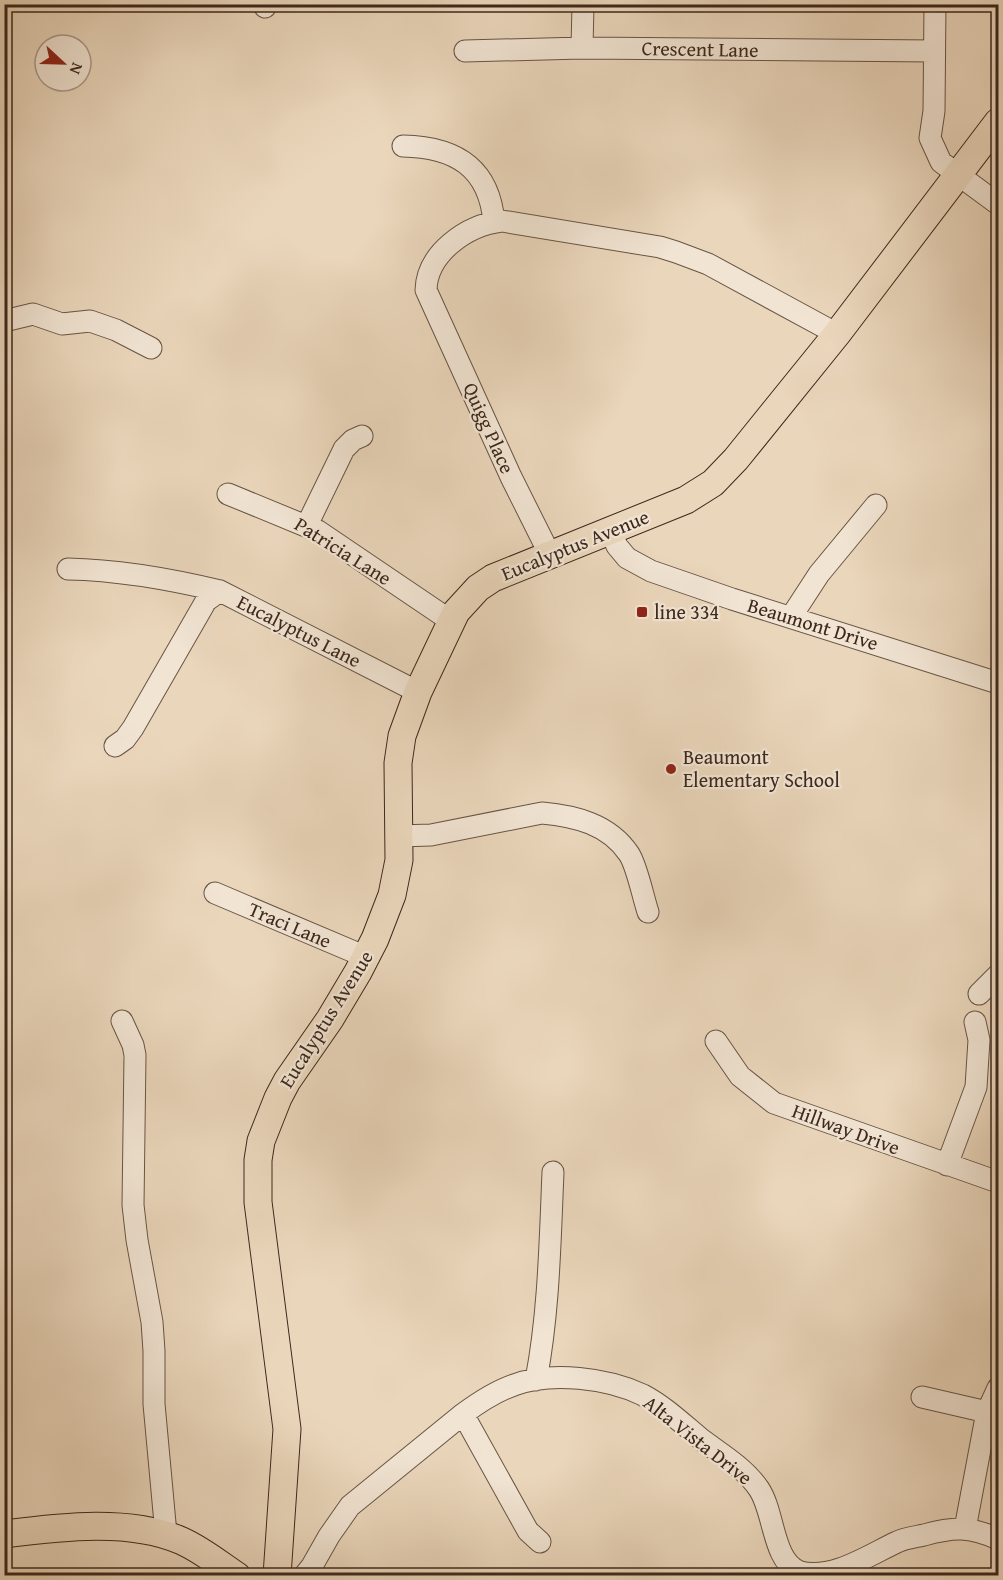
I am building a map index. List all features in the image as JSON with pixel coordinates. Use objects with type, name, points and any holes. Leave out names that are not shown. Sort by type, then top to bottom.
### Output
[{"type":"main road","name":"Eucalyptus Avenue","points":[[277,1575],[287,1429],[258,1203],[258,1160],[261,1141],[278,1098],[339,1005],[366,957],[392,895],[398,872],[397,779],[400,744],[418,692],[451,621],[465,602],[493,578],[686,500],[713,483],[736,459],[837,334],[999,122]]},
{"type":"main road","points":[[4,1534],[67,1527],[118,1527],[153,1531],[185,1542],[237,1575]]},
{"type":"street","points":[[582,48],[583,4]]},
{"type":"street","points":[[935,4],[934,111],[930,138],[941,162],[999,204]]},
{"type":"street","name":"Crescent Lane","points":[[465,51],[582,48],[934,51]]},
{"type":"street","points":[[403,146],[441,150],[455,155],[468,164],[488,193],[494,222],[502,221],[660,247],[708,264],[837,334]]},
{"type":"street","name":"Quigg Place","points":[[494,222],[464,234],[448,246],[430,270],[426,279],[426,290],[511,477],[550,555]]},
{"type":"street","points":[[4,321],[33,314],[62,324],[90,321],[116,330],[151,348]]},
{"type":"street","points":[[307,525],[344,449],[353,440],[362,436]]},
{"type":"street","name":"Patricia Lane","points":[[228,494],[307,525],[451,621]]},
{"type":"street","points":[[791,617],[819,574],[876,506]]},
{"type":"street","name":"Beaumont Drive","points":[[610,530],[617,546],[627,558],[651,571],[999,683]]},
{"type":"street","points":[[68,569],[147,576],[220,591]]},
{"type":"street","name":"Eucalyptus Lane","points":[[115,746],[125,739],[133,728],[206,602],[220,591],[418,692]]},
{"type":"street","points":[[399,836],[432,835],[542,813],[589,822],[603,829],[630,855],[648,912]]},
{"type":"street","name":"Traci Lane","points":[[214,893],[366,957]]},
{"type":"street","points":[[979,994],[999,975]]},
{"type":"street","points":[[122,1021],[135,1055],[133,1205],[152,1322],[154,1404],[166,1534]]},
{"type":"street","points":[[946,1165],[976,1087],[979,1041],[975,1022]]},
{"type":"street","name":"Hillway Drive","points":[[716,1041],[740,1076],[774,1103],[999,1182]]},
{"type":"street","points":[[537,1380],[547,1296],[553,1172]]},
{"type":"street","name":"Alta Vista Drive","points":[[304,1575],[350,1506],[463,1414],[478,1403],[515,1384],[565,1378],[600,1381],[640,1394],[661,1407],[753,1481],[765,1497],[783,1558],[793,1573],[813,1575],[830,1573],[853,1565],[900,1541],[951,1528],[965,1529],[999,1539]]},
{"type":"street","points":[[965,1529],[987,1412],[999,1388]]},
{"type":"street","points":[[922,1397],[987,1412]]},
{"type":"street","points":[[463,1414],[528,1531],[540,1542]]},
{"type":"place","name":"line 334","points":[[642,612]]},
{"type":"place","name":"Beaumont Elementary School","points":[[671,769]]}]
